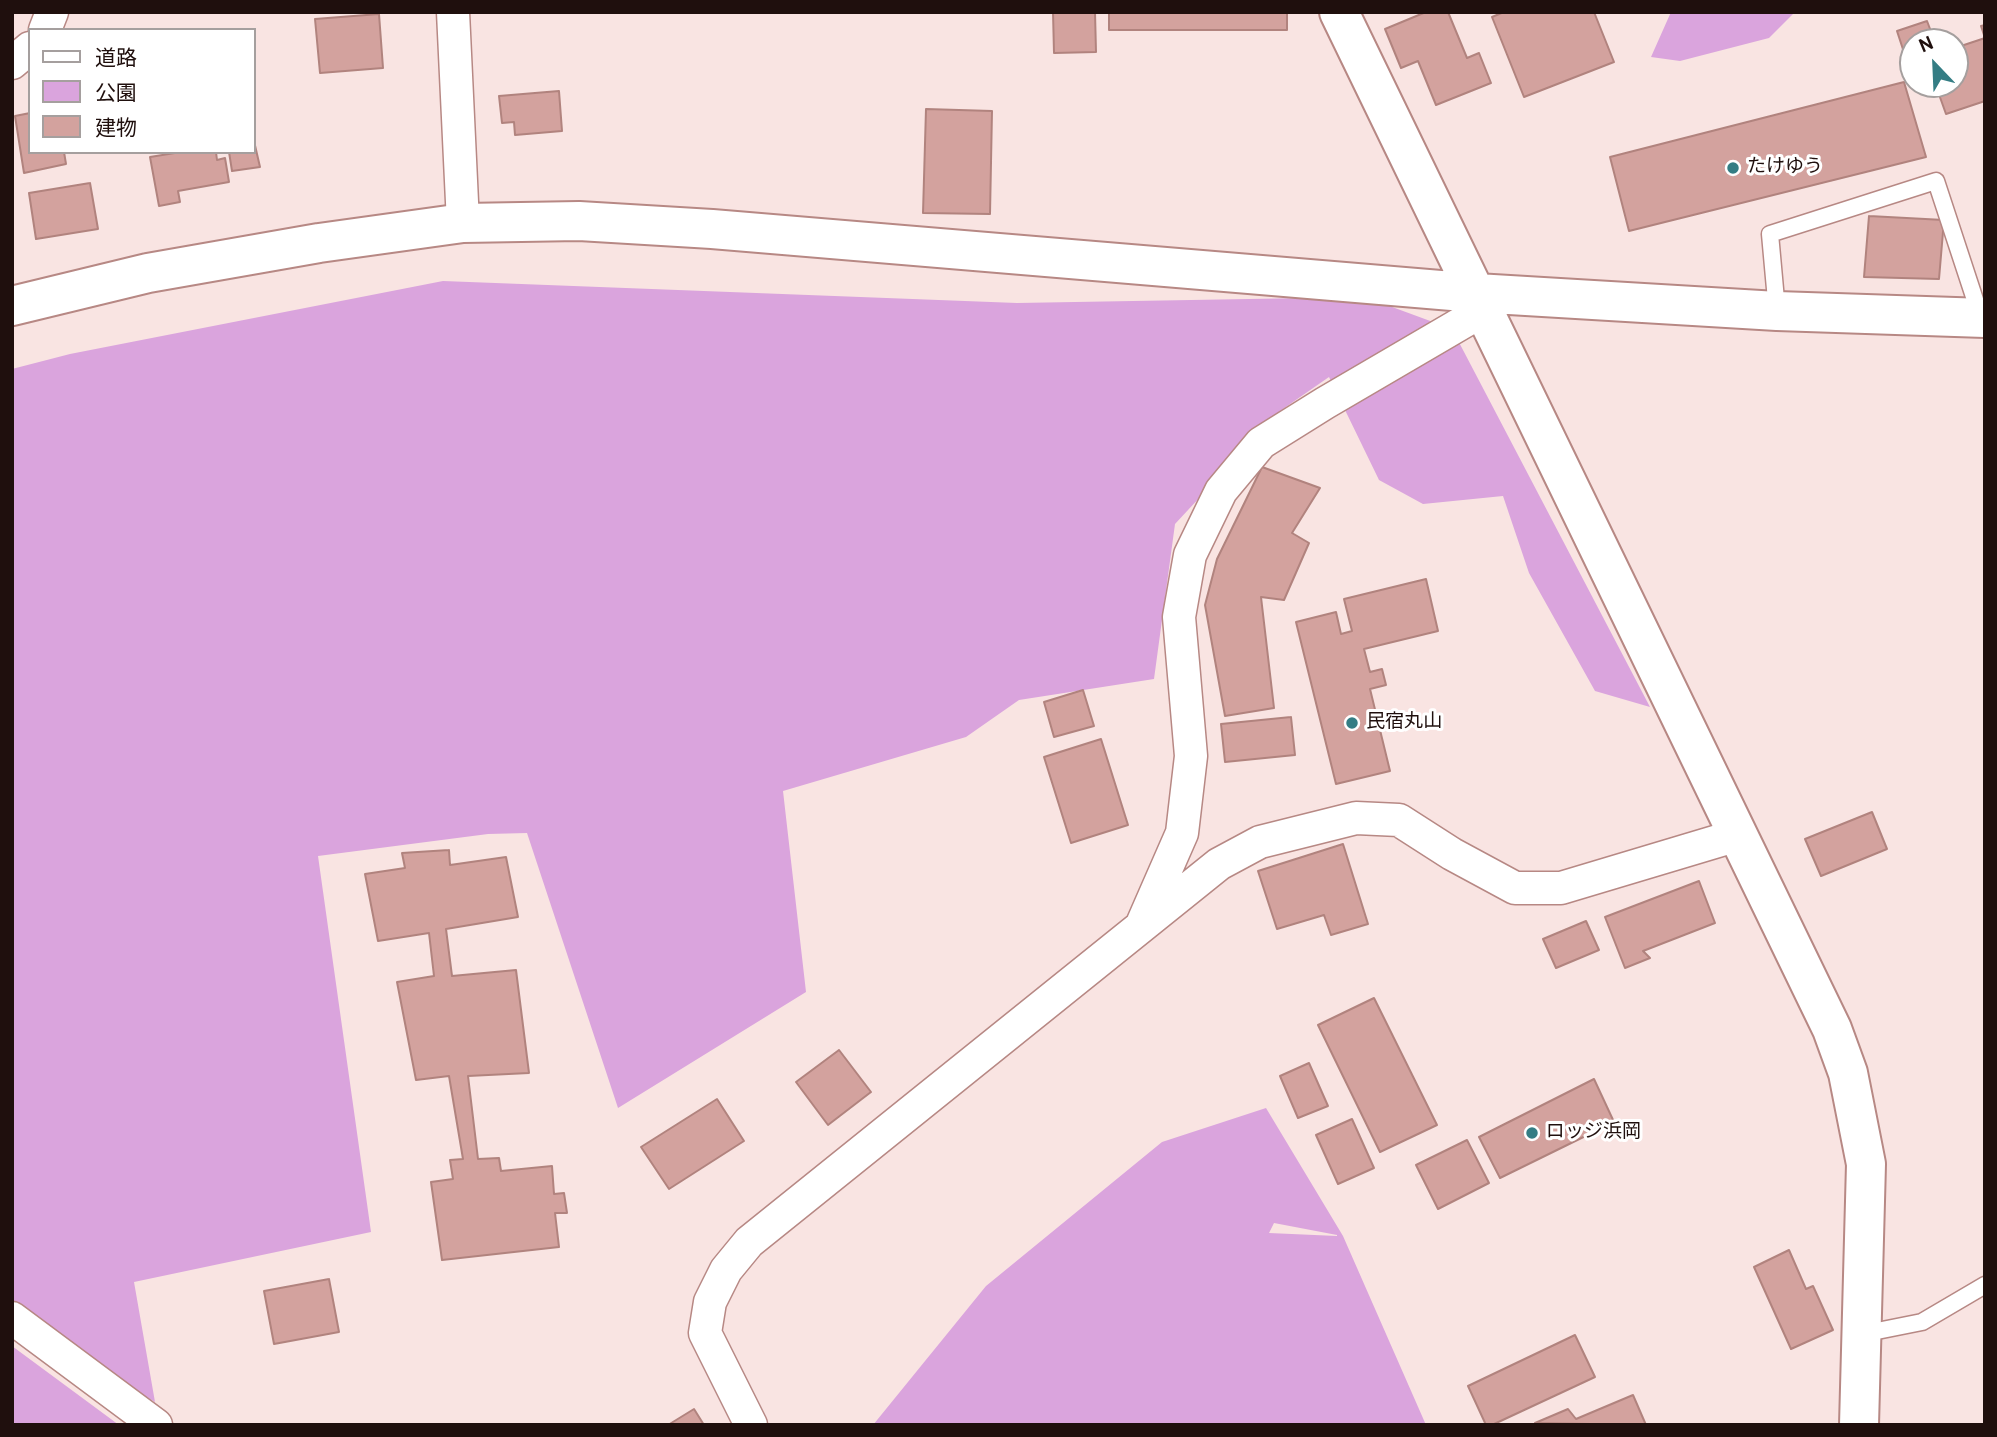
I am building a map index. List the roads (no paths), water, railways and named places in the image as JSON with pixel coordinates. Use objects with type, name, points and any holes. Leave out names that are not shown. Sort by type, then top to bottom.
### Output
[{"type":"street","points":[[453,12],[463,223]]},
{"type":"street","points":[[1339,12],[1832,1029],[1848,1073],[1866,1164],[1859,1425]]},
{"type":"street","points":[[12,63],[28,50]]},
{"type":"street","points":[[12,306],[148,273],[319,243],[463,223],[579,221],[712,229],[1480,301],[1983,318]]},
{"type":"street","points":[[1141,927],[1182,833],[1191,756],[1180,617],[1190,555],[1221,491],[1261,443],[1480,301]]},
{"type":"street","points":[[751,1425],[705,1333],[710,1302],[726,1270],[750,1242],[1219,864],[1260,842],[1356,818],[1399,820],[1452,854],[1515,888],[1561,888],[1738,835]]},
{"type":"street","points":[[12,1318],[156,1425]]},
{"type":"lane","points":[[1777,311],[1770,234],[1936,181],[1983,318]]},
{"type":"lane","points":[[1862,1334],[1922,1322],[1985,1285]]},
{"type":"place","name":"たけゆう","points":[[1733,168]]},
{"type":"place","name":"民宿丸山","points":[[1352,723]]},
{"type":"place","name":"ロッジ浜岡","points":[[1532,1133]]}]
